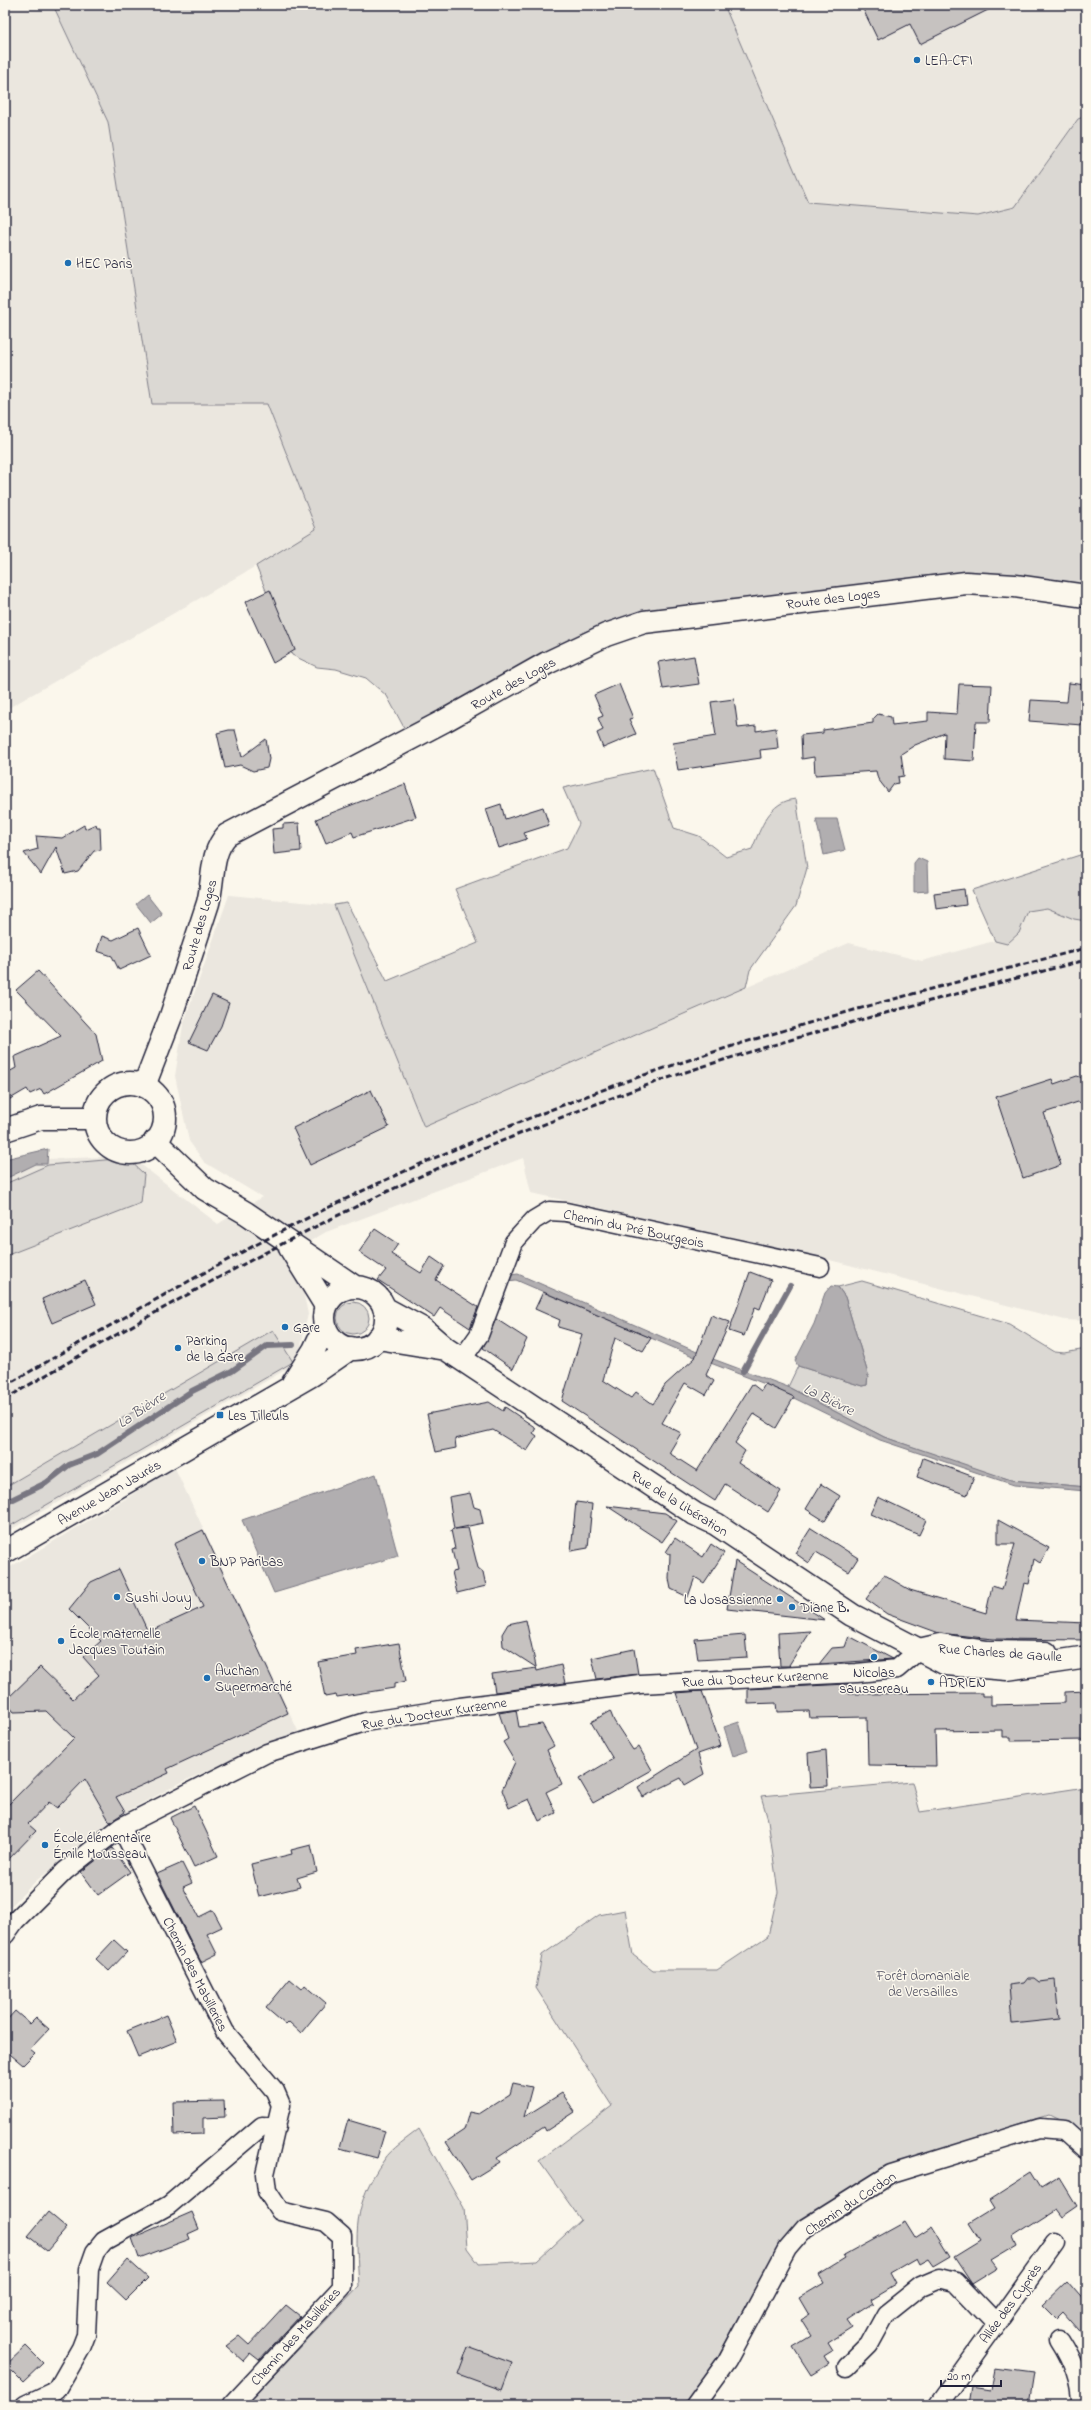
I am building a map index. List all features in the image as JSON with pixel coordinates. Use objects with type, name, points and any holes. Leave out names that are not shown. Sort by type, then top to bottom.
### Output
[{"type":"main road","name":"Route des Loges","points":[[144,1086],[171,1016],[208,903],[213,884],[215,853],[227,835],[444,721],[547,663],[606,635],[644,622],[918,587],[966,583],[1016,586],[1086,596]]},
{"type":"main road","points":[[125,1083],[144,1086],[160,1099],[164,1108],[164,1126],[156,1141],[140,1151],[122,1152],[106,1143],[96,1128],[95,1118],[100,1099],[107,1092],[125,1083]]},
{"type":"main road","points":[[5,1130],[41,1118],[95,1118]]},
{"type":"main road","points":[[156,1141],[205,1189],[286,1241],[355,1287],[375,1294],[384,1308],[384,1327],[378,1338],[363,1347],[351,1348],[336,1342],[329,1335],[326,1316],[286,1241]]},
{"type":"main road","points":[[292,1386],[314,1350],[326,1316],[338,1292],[355,1287]]},
{"type":"main road","name":"Rue de la Libération","points":[[384,1308],[423,1329],[454,1354],[695,1514],[716,1524],[852,1615],[918,1650]]},
{"type":"main road","name":"Rue de la Libération","points":[[378,1338],[454,1354]]},
{"type":"main road","name":"Avenue Jean Jaurès","points":[[5,1552],[45,1529],[76,1521],[101,1510],[142,1485],[173,1454],[292,1386],[351,1348]]},
{"type":"main road","name":"Rue Charles de Gaulle","points":[[918,1650],[946,1664],[1007,1669],[1083,1658]]},
{"type":"street","name":"Chemin du Pré Bourgeois","points":[[454,1354],[479,1335],[514,1242],[534,1220],[549,1211],[566,1212],[820,1268]]},
{"type":"street","name":"Rue du Docteur Kurzenne","points":[[5,1935],[15,1921],[65,1871],[121,1827],[267,1753],[365,1722],[460,1707],[640,1684],[857,1673],[897,1668],[918,1650]]},
{"type":"street","name":"Chemin des Mabilleries","points":[[121,1827],[225,2032],[275,2091],[281,2105],[278,2127],[265,2174],[267,2191],[280,2211],[326,2222],[342,2236],[342,2287],[232,2405]]},
{"type":"street","points":[[25,2405],[56,2390],[81,2348],[86,2335],[89,2269],[96,2252],[104,2241],[169,2205],[262,2126],[278,2127]]},
{"type":"street","name":"Chemin du Cordon","points":[[695,2405],[727,2361],[787,2249],[806,2228],[891,2174],[1040,2128],[1064,2130],[1086,2150]]},
{"type":"street","name":"Allée des Cyprès","points":[[938,2405],[995,2323],[1055,2242]]},
{"type":"street","points":[[847,2367],[869,2345],[886,2314],[921,2286],[940,2278],[956,2282],[995,2323]]},
{"type":"street","points":[[1059,2339],[1070,2358],[1077,2377],[1081,2405]]},
{"type":"shaded area","name":"HEC Paris","points":[[5,5],[53,5],[108,122],[152,404],[267,404],[316,530],[5,710]]},
{"type":"shaded area","name":"LEA-CFI","points":[[724,5],[1086,5],[1086,116],[1078,119],[1015,207],[978,216],[808,202]]},
{"type":"shaded area","points":[[816,819],[837,819],[845,850],[824,855]]},
{"type":"shaded area","points":[[1086,853],[1086,1321],[1065,1320],[806,1254],[531,1193],[523,1158],[326,1232],[284,1256],[302,1286],[308,1314],[299,1354],[292,1366],[5,1533],[5,1179],[46,1159],[130,1156],[218,1224],[262,1197],[204,1162],[189,1141],[175,1076],[183,1025],[229,895],[334,905],[424,1127],[849,943],[922,961],[994,941],[972,890]]},
{"type":"shaded area","points":[[918,858],[927,862],[928,891],[914,892],[914,863]]},
{"type":"shaded area","points":[[147,895],[162,914],[151,923],[136,904]]},
{"type":"shaded area","points":[[48,1149],[47,1164],[36,1164],[5,1179],[5,1159]]},
{"type":"shaded area","points":[[518,1274],[713,1359],[788,1387],[884,1437],[1011,1480],[1086,1487],[1086,1491],[1014,1485],[880,1440],[765,1384],[695,1357],[516,1280],[501,1282],[503,1276]]},
{"type":"shaded area","points":[[831,1286],[838,1287],[845,1297],[868,1374],[867,1385],[862,1386],[798,1366],[795,1361],[814,1324],[825,1293]]},
{"type":"shaded area","points":[[174,1466],[298,1731],[184,1781],[131,1809],[37,1880],[5,1912],[5,1570],[127,1498]]},
{"type":"shaded area","points":[[376,1474],[398,1556],[274,1593],[242,1520]]},
{"type":"shaded area","points":[[739,1722],[748,1751],[733,1756],[724,1727]]},
{"type":"green space","points":[[53,5],[724,5],[808,202],[978,216],[1015,207],[1078,119],[1086,116],[1086,585],[698,605],[408,735],[387,696],[366,678],[336,669],[317,667],[292,655],[256,566],[316,529],[267,404],[152,404],[108,122]]},
{"type":"green space","points":[[653,768],[674,828],[699,836],[726,857],[752,849],[763,824],[773,810],[787,801],[796,799],[807,868],[796,906],[750,970],[746,987],[424,1127],[334,905],[347,903],[387,981],[478,943],[455,889],[567,848],[579,824],[563,788]]},
{"type":"green space","points":[[1086,853],[1086,921],[1074,919],[1047,908],[1028,911],[1019,933],[1007,944],[995,941],[972,890]]},
{"type":"green space","points":[[127,1158],[144,1174],[141,1203],[5,1256],[5,1184],[48,1165]]},
{"type":"green space","points":[[862,1281],[1009,1324],[1055,1352],[1064,1353],[1086,1349],[1086,1487],[1011,1480],[978,1470],[884,1437],[788,1387],[798,1366],[862,1386],[867,1385],[868,1374],[845,1297],[838,1287]]},
{"type":"green space","points":[[350,1302],[356,1302],[366,1309],[369,1318],[368,1324],[362,1331],[356,1334],[350,1334],[340,1327],[337,1321],[337,1315],[344,1305]]},
{"type":"green space","points":[[273,1330],[293,1362],[5,1529],[5,1487]]},
{"type":"green space","name":"Forêt domaniale de Versailles","points":[[912,1782],[920,1812],[1086,1787],[1086,2140],[1081,2131],[1048,2115],[884,2167],[798,2222],[777,2248],[717,2358],[683,2405],[245,2405],[359,2286],[357,2250],[358,2220],[366,2191],[387,2156],[419,2129],[464,2208],[467,2248],[479,2264],[537,2261],[581,2220],[539,2161],[612,2106],[536,1988],[542,1955],[599,1915],[625,1910],[633,1955],[653,1970],[717,1970],[768,1936],[778,1892],[768,1820],[761,1796]]},
{"type":"building","points":[[861,5],[998,5],[920,44],[910,24],[878,40]]},
{"type":"building","points":[[270,590],[295,650],[273,663],[245,602]]},
{"type":"building","points":[[694,656],[699,684],[663,689],[658,662]]},
{"type":"building","points":[[1069,683],[1086,685],[1082,725],[1029,721],[1031,700],[1067,702]]},
{"type":"building","points":[[619,684],[633,718],[629,719],[636,734],[603,748],[597,733],[603,730],[598,718],[603,716],[594,695]]},
{"type":"building","points":[[959,684],[992,685],[990,722],[976,722],[974,761],[944,759],[945,733],[915,745],[901,754],[904,776],[898,777],[899,783],[894,784],[888,792],[878,779],[876,771],[815,775],[814,757],[802,759],[801,735],[823,733],[823,730],[873,723],[873,719],[878,714],[891,717],[892,725],[928,721],[928,712],[957,714]]},
{"type":"building","points":[[734,699],[738,728],[756,726],[756,731],[776,728],[778,748],[760,750],[761,758],[678,770],[673,743],[716,736],[711,702]]},
{"type":"building","points":[[235,730],[242,757],[266,739],[269,759],[267,768],[253,771],[240,765],[225,768],[217,733]]},
{"type":"building","points":[[405,784],[416,817],[354,837],[352,832],[326,843],[316,819]]},
{"type":"building","points":[[501,804],[505,819],[543,807],[549,825],[524,833],[527,839],[499,848],[486,809]]},
{"type":"building","points":[[299,823],[301,851],[274,854],[272,829],[283,828],[283,824]]},
{"type":"building","points":[[96,824],[97,827],[100,827],[101,850],[94,851],[78,871],[65,874],[56,847],[41,874],[24,853],[38,849],[36,836],[62,838],[84,825],[85,829]]},
{"type":"building","points":[[964,889],[966,905],[936,909],[934,893]]},
{"type":"building","points":[[138,928],[151,955],[119,970],[112,956],[97,951],[102,936],[113,940]]},
{"type":"building","points":[[38,971],[96,1034],[102,1061],[44,1094],[41,1089],[30,1094],[27,1089],[5,1102],[5,1074],[16,1068],[14,1057],[61,1036],[16,990]]},
{"type":"building","points":[[212,995],[229,1003],[221,1026],[208,1050],[189,1042]]},
{"type":"building","points":[[1077,1076],[1086,1079],[1086,1104],[1078,1102],[1044,1113],[1061,1165],[1023,1178],[996,1097],[1052,1079],[1054,1084]]},
{"type":"building","points":[[371,1090],[389,1127],[310,1165],[293,1128]]},
{"type":"building","points":[[375,1229],[398,1244],[391,1254],[421,1273],[431,1257],[444,1266],[436,1280],[478,1307],[470,1328],[440,1308],[434,1317],[378,1280],[386,1270],[359,1252]]},
{"type":"building","points":[[750,1272],[771,1280],[760,1309],[755,1307],[744,1336],[729,1331]]},
{"type":"building","points":[[85,1280],[96,1304],[52,1323],[42,1299]]},
{"type":"building","points":[[543,1292],[651,1338],[643,1351],[615,1338],[603,1380],[631,1398],[636,1392],[653,1404],[665,1385],[695,1358],[711,1315],[730,1322],[706,1375],[714,1381],[706,1395],[685,1383],[662,1423],[681,1433],[669,1453],[697,1471],[752,1384],[761,1391],[765,1384],[794,1397],[776,1428],[754,1414],[735,1443],[745,1451],[738,1463],[781,1491],[768,1512],[725,1484],[715,1501],[562,1401],[582,1334],[558,1327],[560,1320],[535,1309]]},
{"type":"building","points":[[496,1319],[527,1339],[513,1369],[483,1348]]},
{"type":"building","points":[[489,1402],[503,1411],[505,1407],[536,1428],[533,1433],[537,1436],[527,1451],[493,1430],[455,1439],[456,1448],[436,1452],[427,1414]]},
{"type":"building","points":[[923,1458],[974,1477],[967,1495],[917,1477]]},
{"type":"building","points":[[821,1484],[840,1496],[825,1521],[806,1509]]},
{"type":"building","points":[[470,1493],[474,1507],[480,1509],[483,1523],[455,1529],[468,1528],[478,1568],[483,1572],[486,1586],[457,1593],[452,1572],[457,1571],[452,1550],[455,1549],[451,1530],[454,1529],[449,1497]]},
{"type":"building","points":[[878,1497],[926,1520],[919,1535],[870,1514]]},
{"type":"building","points":[[576,1502],[592,1504],[588,1548],[571,1551]]},
{"type":"building","points":[[607,1506],[665,1513],[677,1521],[662,1542]]},
{"type":"building","points":[[998,1520],[1049,1548],[1040,1563],[1034,1559],[1029,1584],[1024,1583],[1016,1620],[1086,1623],[1086,1640],[993,1639],[939,1633],[887,1614],[866,1599],[884,1575],[910,1590],[986,1613],[992,1586],[1002,1589],[1015,1544],[998,1544]]},
{"type":"building","points":[[811,1528],[858,1558],[849,1572],[816,1552],[809,1563],[795,1553]]},
{"type":"building","points":[[203,1530],[288,1713],[167,1769],[169,1773],[116,1797],[125,1812],[110,1822],[85,1779],[57,1808],[49,1802],[28,1824],[36,1831],[5,1863],[5,1808],[74,1738],[46,1711],[14,1712],[5,1701],[40,1667],[73,1699],[99,1675],[83,1657],[101,1641],[69,1609],[91,1582],[119,1569],[148,1632],[203,1607],[174,1544]]},
{"type":"building","points":[[675,1538],[703,1557],[711,1544],[724,1553],[704,1583],[695,1577],[688,1597],[671,1589],[669,1579],[670,1554],[666,1552]]},
{"type":"building","points":[[735,1561],[775,1587],[825,1620],[727,1609]]},
{"type":"building","points":[[526,1620],[536,1668],[503,1646],[502,1634],[508,1624]]},
{"type":"building","points":[[811,1631],[789,1665],[790,1666],[780,1666],[778,1633]]},
{"type":"building","points":[[745,1635],[747,1657],[698,1660],[695,1639]]},
{"type":"building","points":[[849,1636],[893,1659],[819,1664],[832,1648],[845,1647]]},
{"type":"building","points":[[399,1643],[406,1681],[394,1684],[394,1688],[337,1697],[336,1695],[325,1697],[318,1662],[357,1655],[356,1650]]},
{"type":"building","points":[[634,1649],[638,1674],[597,1679],[592,1658]]},
{"type":"building","points":[[561,1665],[565,1683],[495,1692],[492,1674],[536,1668],[537,1671]]},
{"type":"building","points":[[848,1684],[849,1694],[982,1693],[982,1696],[991,1696],[991,1705],[1065,1703],[1065,1692],[1086,1691],[1086,1740],[1011,1741],[1011,1737],[1003,1737],[1003,1730],[935,1731],[936,1766],[868,1765],[867,1717],[810,1718],[809,1711],[777,1712],[776,1703],[748,1704],[748,1689]]},
{"type":"building","points":[[702,1691],[721,1746],[698,1754],[704,1774],[685,1785],[681,1778],[643,1797],[638,1787],[696,1750],[676,1693]]},
{"type":"building","points":[[516,1710],[519,1727],[542,1724],[554,1746],[547,1750],[562,1784],[546,1792],[556,1813],[539,1821],[529,1799],[509,1808],[502,1790],[515,1762],[503,1742],[508,1739],[499,1713]]},
{"type":"building","points":[[610,1711],[614,1721],[633,1750],[639,1747],[652,1770],[593,1803],[579,1779],[613,1759],[591,1722]]},
{"type":"building","points":[[826,1750],[828,1786],[810,1787],[808,1753]]},
{"type":"building","points":[[194,1806],[218,1856],[194,1867],[170,1818]]},
{"type":"building","points":[[311,1845],[317,1872],[297,1878],[300,1887],[259,1897],[251,1864],[292,1854],[291,1850]]},
{"type":"building","points":[[112,1848],[130,1872],[98,1895],[81,1872]]},
{"type":"building","points":[[182,1863],[192,1883],[183,1887],[199,1917],[213,1910],[222,1927],[207,1934],[217,1954],[201,1962],[157,1874]]},
{"type":"building","points":[[114,1940],[127,1952],[109,1971],[96,1959]]},
{"type":"building","points":[[1028,1978],[1035,1978],[1040,1982],[1055,1980],[1059,2019],[1012,2024],[1009,1985],[1024,1983]]},
{"type":"building","points":[[290,1979],[302,1989],[305,1985],[326,2003],[301,2033],[289,2022],[286,2025],[266,2008]]},
{"type":"building","points":[[15,2011],[30,2024],[36,2018],[49,2029],[30,2049],[35,2053],[23,2065],[5,2050],[5,2022]]},
{"type":"building","points":[[166,2015],[177,2041],[138,2057],[127,2031]]},
{"type":"building","points":[[513,2083],[532,2087],[524,2117],[562,2093],[575,2112],[546,2131],[544,2127],[497,2158],[500,2162],[471,2180],[446,2142],[464,2130],[469,2112],[479,2114],[510,2094]]},
{"type":"building","points":[[224,2101],[225,2117],[203,2118],[203,2134],[174,2135],[173,2102]]},
{"type":"building","points":[[348,2120],[385,2131],[377,2158],[340,2148]]},
{"type":"building","points":[[1032,2173],[1042,2189],[1060,2178],[1077,2206],[1061,2217],[1055,2209],[1013,2236],[1017,2245],[992,2260],[998,2268],[972,2284],[954,2257],[980,2241],[969,2224],[995,2208],[990,2200]]},
{"type":"building","points":[[48,2212],[67,2228],[47,2251],[28,2236]]},
{"type":"building","points":[[192,2212],[199,2229],[188,2234],[190,2239],[139,2258],[132,2238]]},
{"type":"building","points":[[905,2222],[915,2238],[932,2227],[950,2256],[933,2266],[928,2259],[919,2264],[916,2258],[890,2273],[896,2284],[871,2299],[873,2303],[847,2320],[852,2327],[827,2343],[832,2351],[824,2356],[829,2364],[811,2375],[793,2347],[811,2336],[801,2320],[809,2315],[799,2298],[824,2283],[819,2275],[845,2259],[843,2256]]},
{"type":"building","points":[[127,2259],[148,2278],[126,2300],[107,2282]]},
{"type":"building","points":[[1067,2282],[1086,2304],[1086,2337],[1064,2312],[1057,2319],[1043,2305]]},
{"type":"building","points":[[286,2305],[300,2316],[259,2360],[250,2353],[243,2361],[226,2346],[239,2336],[249,2345]]},
{"type":"building","points":[[26,2346],[43,2363],[23,2382],[6,2365]]},
{"type":"building","points":[[468,2347],[512,2363],[502,2390],[458,2374]]},
{"type":"building","points":[[994,2368],[1033,2373],[1028,2405],[968,2405],[971,2386],[990,2389]]},
{"type":"waterway","points":[[743,1371],[790,1286]]},
{"type":"waterway","name":"La Bièvre","points":[[5,1503],[46,1483],[69,1465],[97,1454],[192,1391],[232,1371],[267,1346],[293,1345]]},
{"type":"railway","points":[[5,1386],[225,1261],[338,1203],[453,1150],[570,1102],[629,1080],[788,1029],[1086,948]]},
{"type":"railway","points":[[5,1399],[191,1293],[317,1226],[381,1194],[512,1137],[649,1085],[743,1054],[890,1012],[1086,960]]},
{"type":"place","name":"LEA-CFI","points":[[917,60]]},
{"type":"place","name":"HEC Paris","points":[[68,263]]},
{"type":"place","name":"Gare","points":[[285,1327]]},
{"type":"place","name":"Parking de la Gare","points":[[178,1348]]},
{"type":"place","name":"Les Tilleuls","points":[[220,1415]]},
{"type":"place","name":"BNP Paribas","points":[[202,1561]]},
{"type":"place","name":"Sushi Jouy","points":[[117,1597]]},
{"type":"place","name":"La Josassienne","points":[[780,1599]]},
{"type":"place","name":"Diane B.","points":[[792,1607]]},
{"type":"place","name":"École maternelle Jacques Toutain","points":[[61,1641]]},
{"type":"place","name":"Nicolas saussereau","points":[[874,1657]]},
{"type":"place","name":"Auchan Supermarché","points":[[207,1678]]},
{"type":"place","name":"ADRIEN","points":[[931,1682]]},
{"type":"place","name":"École élémentaire Émile Mousseau","points":[[45,1845]]}]
